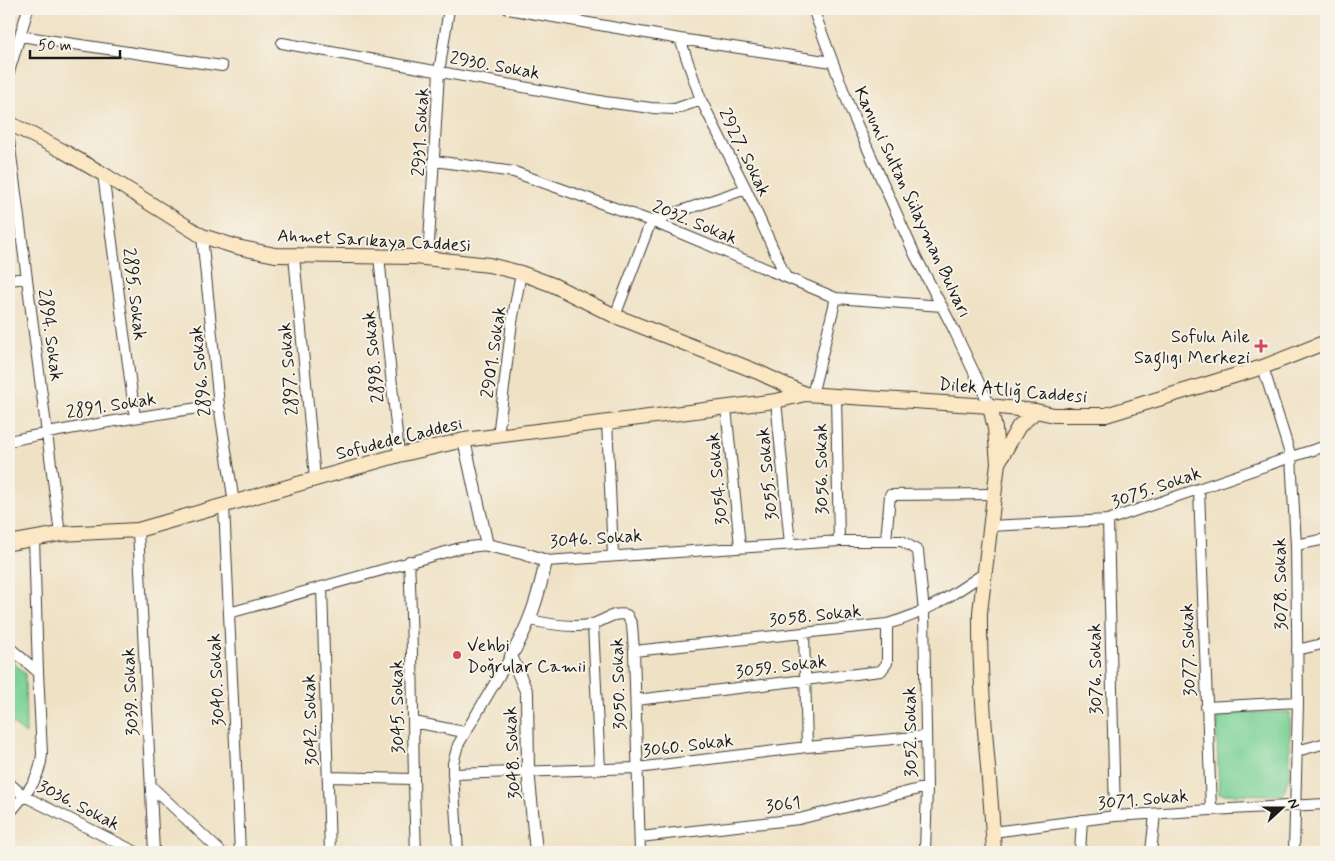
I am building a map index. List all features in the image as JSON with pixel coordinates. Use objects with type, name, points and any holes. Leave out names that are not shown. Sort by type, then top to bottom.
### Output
[{"type":"main road","name":"Ahmet Sarıkaya Caddesi","points":[[9,123],[63,150],[202,236],[237,247],[275,255],[428,258],[489,266],[521,273],[553,285],[615,316],[758,372],[809,395]]},
{"type":"main road","name":"Dilek Atlığ Caddesi","points":[[809,395],[990,406],[1036,411],[1054,416],[1106,415],[1262,367],[1326,342]]},
{"type":"main road","name":"Sofudede Caddesi","points":[[9,543],[60,534],[138,530],[315,478],[399,455],[464,440],[607,421],[726,408],[809,395]]},
{"type":"main road","points":[[990,406],[995,429],[998,463],[980,612],[980,636],[984,726],[994,852]]},
{"type":"main road","points":[[998,463],[1019,426],[1036,411]]},
{"type":"street","points":[[9,72],[28,9]]},
{"type":"street","name":"2931. Sokak","points":[[428,258],[440,72],[449,9]]},
{"type":"street","points":[[508,9],[680,39],[832,62]]},
{"type":"street","name":"Kanuni Sultan Sülayman Bulvarı","points":[[813,9],[851,111],[915,255],[990,406]]},
{"type":"street","points":[[20,36],[222,66]]},
{"type":"street","name":"2927. Sokak","points":[[680,39],[701,100],[746,189],[786,277]]},
{"type":"street","name":"2930. Sokak","points":[[282,43],[605,102],[675,109],[701,100]]},
{"type":"street","name":"2894. Sokak","points":[[9,140],[60,534]]},
{"type":"street","name":"2032. Sokak","points":[[434,161],[514,172],[651,221],[836,298],[942,306]]},
{"type":"street","name":"2895. Sokak","points":[[103,174],[135,417]]},
{"type":"street","points":[[615,316],[651,221],[746,189]]},
{"type":"street","name":"2896. Sokak","points":[[202,236],[229,504]]},
{"type":"street","name":"2897. Sokak","points":[[294,256],[315,478]]},
{"type":"street","name":"2898. Sokak","points":[[379,256],[399,455]]},
{"type":"street","name":"2901. Sokak","points":[[498,436],[512,322],[521,273]]},
{"type":"street","points":[[9,280],[27,278]]},
{"type":"street","points":[[809,395],[836,298]]},
{"type":"street","name":"3078. Sokak","points":[[1262,367],[1291,457],[1296,545],[1298,702],[1294,852]]},
{"type":"street","name":"3056. Sokak","points":[[836,396],[839,541]]},
{"type":"street","name":"3055. Sokak","points":[[776,401],[790,544]]},
{"type":"street","name":"2891. Sokak","points":[[9,441],[47,432],[219,405]]},
{"type":"street","name":"3054. Sokak","points":[[726,408],[740,546]]},
{"type":"street","points":[[607,421],[613,555]]},
{"type":"street","points":[[464,440],[487,545]]},
{"type":"street","name":"3075. Sokak","points":[[990,526],[1108,520],[1326,446]]},
{"type":"street","name":"3077. Sokak","points":[[1199,490],[1211,810]]},
{"type":"street","points":[[886,541],[890,495],[994,494]]},
{"type":"street","name":"3040. Sokak","points":[[229,504],[229,613],[240,852]]},
{"type":"street","name":"3076. Sokak","points":[[1108,520],[1115,816]]},
{"type":"street","name":"3039. Sokak","points":[[138,530],[154,852]]},
{"type":"street","points":[[9,814],[35,782],[41,766],[34,538]]},
{"type":"street","points":[[1296,545],[1326,539]]},
{"type":"street","name":"3046. Sokak","points":[[229,613],[460,548],[487,545],[546,561],[740,546],[839,541],[902,541],[918,551],[924,612]]},
{"type":"street","name":"3045. Sokak","points":[[409,561],[416,852]]},
{"type":"street","points":[[458,852],[453,774],[456,752],[464,732],[525,633],[541,585],[546,561]]},
{"type":"street","name":"3058. Sokak","points":[[634,651],[887,624],[924,612],[986,572]]},
{"type":"street","name":"3042. Sokak","points":[[322,587],[330,852]]},
{"type":"street","name":"3052. Sokak","points":[[924,612],[927,787],[924,852]]},
{"type":"street","name":"3050. Sokak","points":[[530,620],[578,626],[594,624],[608,617],[623,614],[627,615],[632,625],[640,852]]},
{"type":"street","points":[[594,624],[600,770]]},
{"type":"street","name":"3059. Sokak","points":[[636,700],[881,671],[887,663],[887,624]]},
{"type":"street","points":[[804,633],[806,747]]},
{"type":"street","points":[[1297,650],[1326,643]]},
{"type":"street","points":[[9,647],[38,672]]},
{"type":"street","name":"3048. Sokak","points":[[511,656],[527,693],[528,770],[536,852]]},
{"type":"street","points":[[1206,708],[1298,702]]},
{"type":"street","points":[[414,722],[464,732]]},
{"type":"street","name":"3060. Sokak","points":[[453,774],[528,770],[637,768],[806,747],[926,736]]},
{"type":"street","points":[[1297,751],[1326,743]]},
{"type":"street","points":[[328,777],[413,779]]},
{"type":"street","name":"3036. Sokak","points":[[9,783],[24,796],[136,852]]},
{"type":"street","points":[[151,786],[221,852]]},
{"type":"street","name":"3061","points":[[640,837],[798,819],[927,787]]},
{"type":"street","name":"3071. Sokak","points":[[993,832],[1115,816],[1326,804]]},
{"type":"street","points":[[1151,852],[1155,814]]},
{"type":"street","points":[[1080,852],[1082,820]]},
{"type":"green space","points":[[9,659],[25,673],[26,734],[9,721]]},
{"type":"green space","points":[[1290,712],[1290,772],[1283,795],[1219,794],[1218,714]]},
{"type":"place","name":"Sofulu Aile Saglıgı Merkezi","points":[[1261,346]]},
{"type":"place","name":"Vehbi Doğrular Camii","points":[[457,655]]}]
